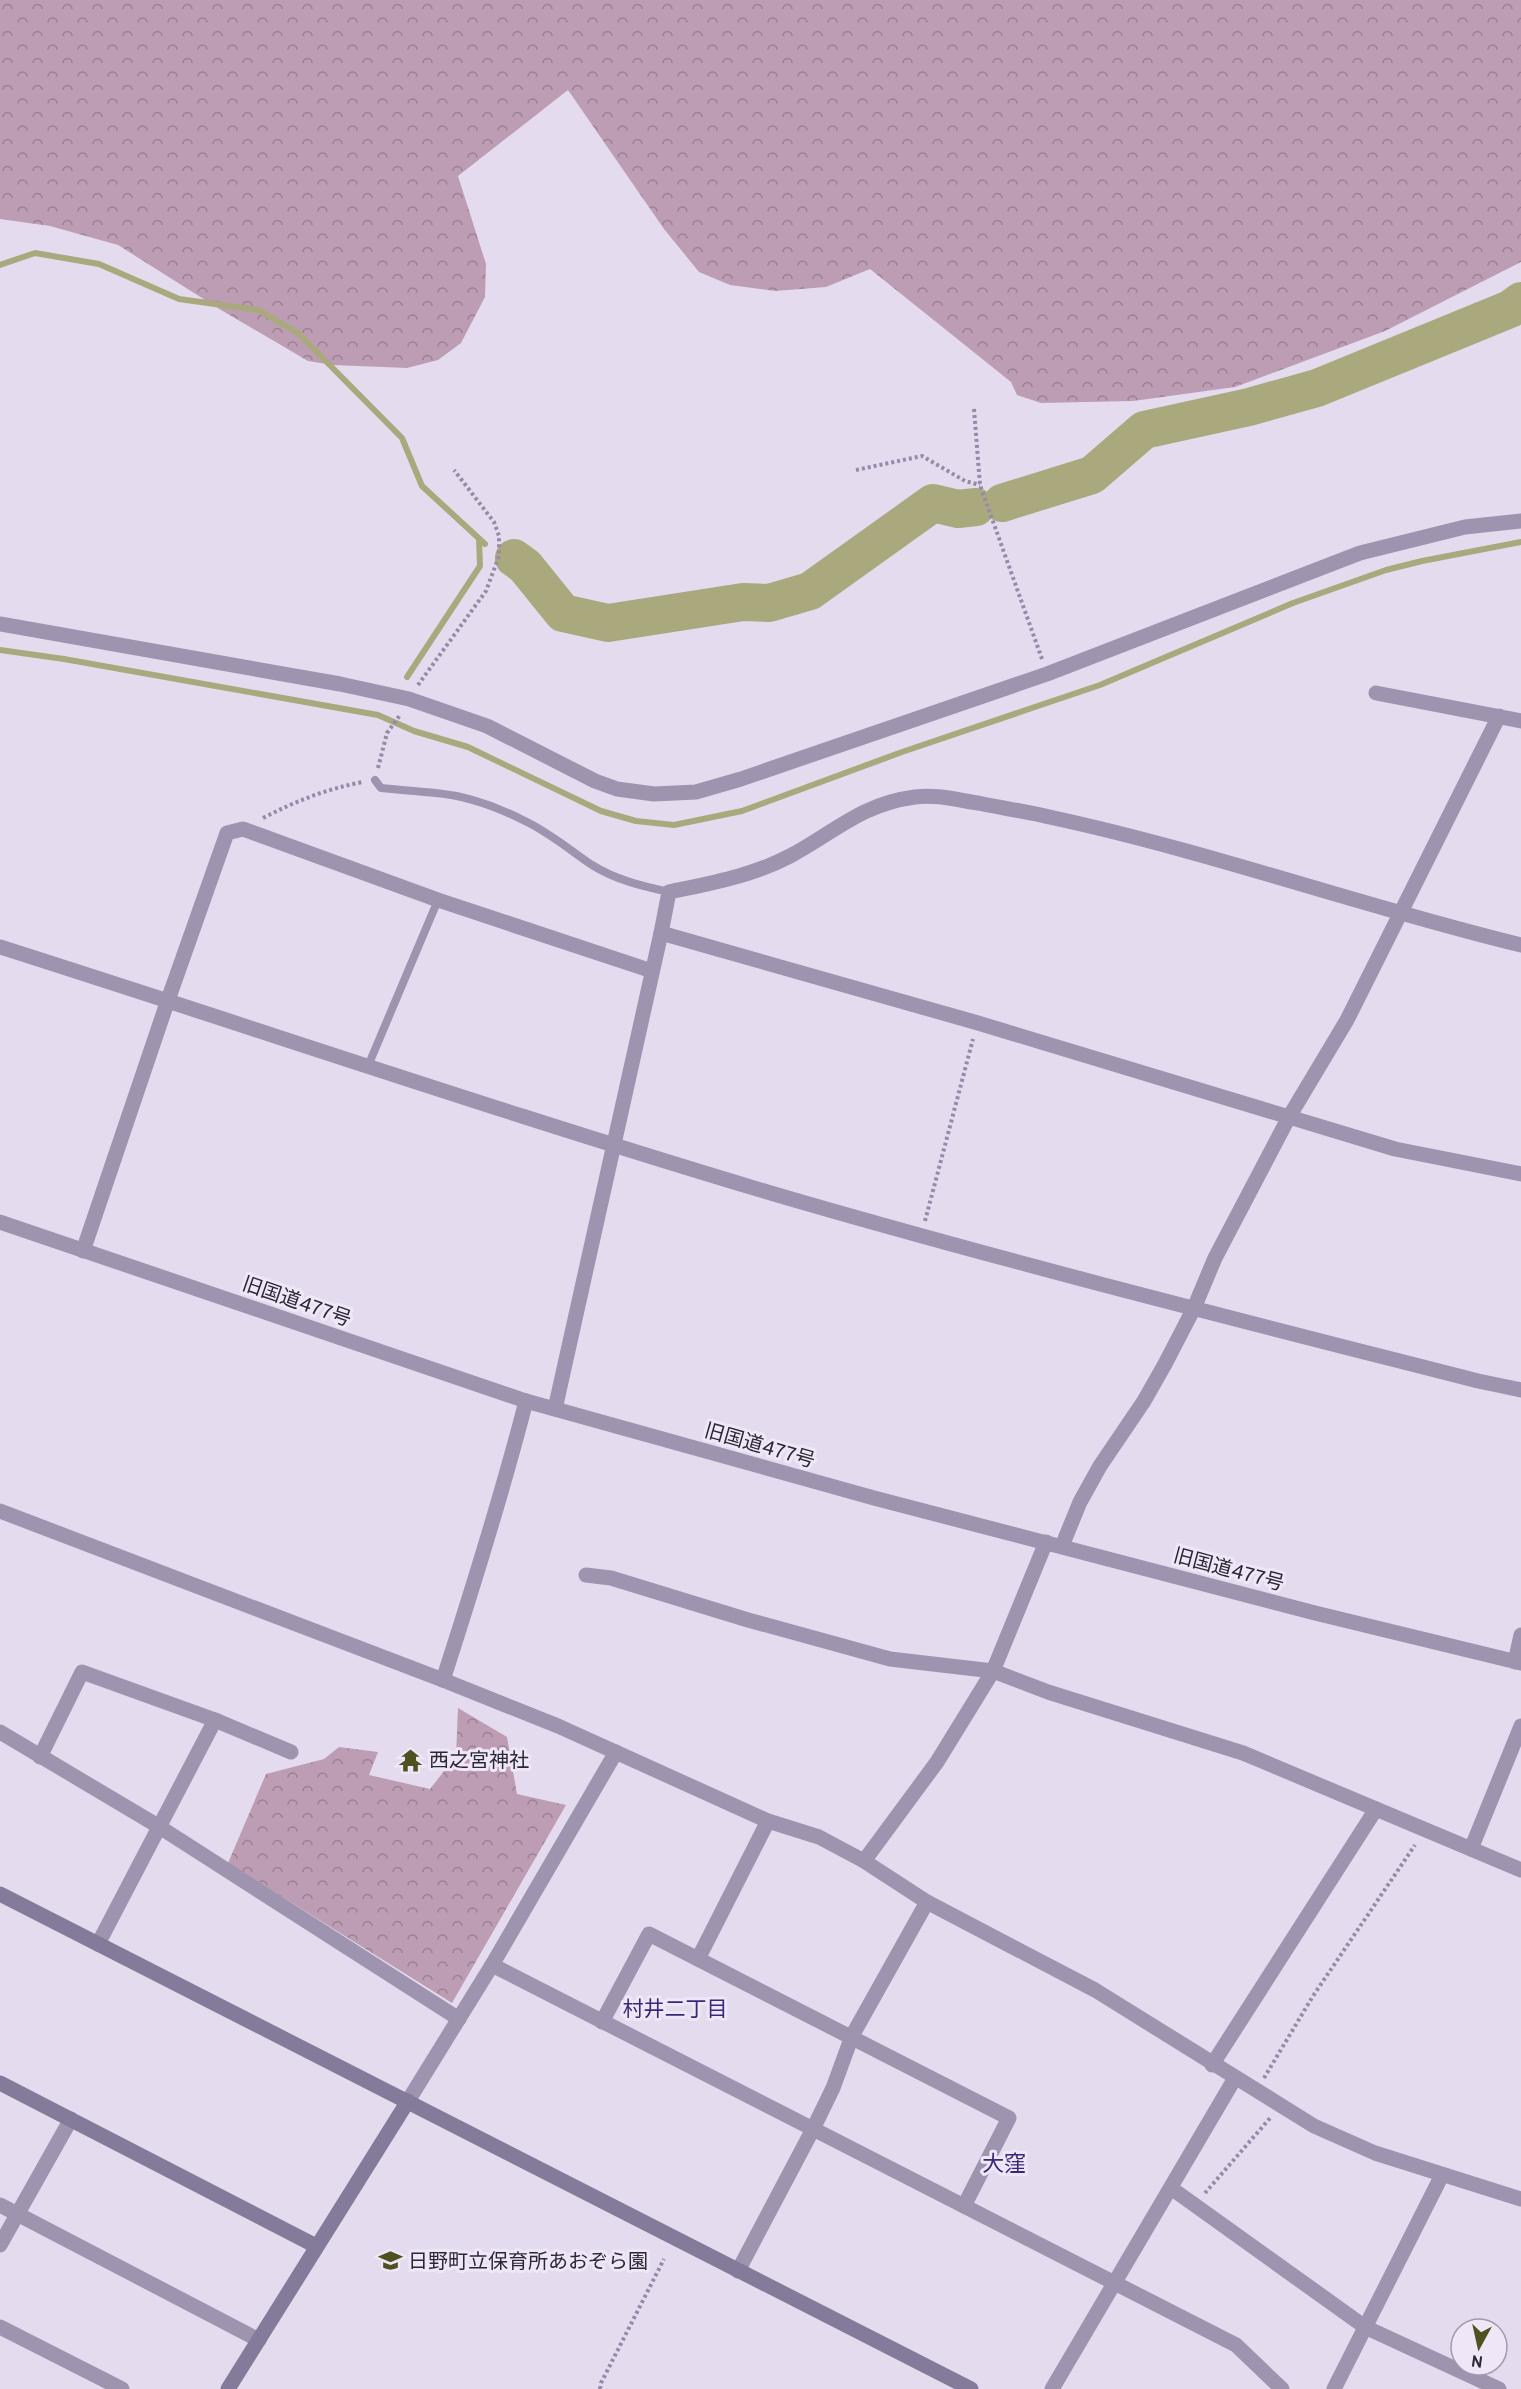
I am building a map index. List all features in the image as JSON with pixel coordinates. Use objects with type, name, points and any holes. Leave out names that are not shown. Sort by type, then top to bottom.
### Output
[{"type":"street","points":[[0,624],[317,680],[409,699],[487,726],[595,781],[617,789],[654,794],[696,792],[1047,674],[1360,553],[1465,527],[1521,521]]},
{"type":"street","points":[[1376,693],[1521,721]]},
{"type":"street","points":[[1062,1546],[1080,1502],[1100,1466],[1149,1391],[1194,1308],[1215,1258],[1289,1117],[1347,1020],[1499,717]]},
{"type":"street","points":[[555,1409],[594,1227],[615,1146],[669,892],[749,874],[790,856],[859,813],[883,803],[916,796],[937,796],[1029,812],[1138,837],[1401,914],[1521,945]]},
{"type":"street","points":[[83,1251],[168,1000],[228,833],[243,829],[438,900],[652,971]]},
{"type":"street","points":[[661,933],[978,1023],[1418,1155],[1521,1174]]},
{"type":"street","points":[[0,947],[615,1146],[921,1236],[1466,1378],[1521,1390]]},
{"type":"street","name":"旧国道477号","points":[[0,1222],[526,1401],[853,1492],[1315,1613],[1518,1663]]},
{"type":"street","points":[[443,1680],[477,1575],[526,1401]]},
{"type":"street","points":[[0,1511],[443,1680],[616,1752],[768,1821],[819,1837],[864,1861],[927,1902],[1095,1990],[1212,2065],[1314,2126],[1348,2142],[1442,2175],[1521,2199]]},
{"type":"street","points":[[864,1861],[937,1762],[993,1671],[1046,1542]]},
{"type":"street","points":[[586,1575],[611,1578],[748,1620],[890,1659],[993,1671],[1048,1692],[1243,1753],[1521,1870]]},
{"type":"street","points":[[1518,1663],[1521,1635]]},
{"type":"street","points":[[40,1756],[82,1672],[215,1720],[291,1752]]},
{"type":"street","points":[[98,1944],[215,1720]]},
{"type":"street","points":[[1471,1849],[1521,1725]]},
{"type":"street","points":[[0,1732],[158,1826],[459,2019]]},
{"type":"street","points":[[228,2389],[492,1965],[616,1752]]},
{"type":"street","points":[[1212,2065],[1376,1809]]},
{"type":"street","points":[[699,1959],[768,1821]]},
{"type":"street","points":[[0,1894],[970,2389]]},
{"type":"street","points":[[738,2271],[833,2088],[852,2036],[927,1902]]},
{"type":"street","points":[[602,2022],[649,1934],[852,2036],[1009,2118],[964,2206]]},
{"type":"street","points":[[492,1965],[1236,2345],[1282,2389]]},
{"type":"street","points":[[1052,2389],[1235,2078]]},
{"type":"street","points":[[0,2083],[316,2246]]},
{"type":"street","points":[[0,2245],[71,2119]]},
{"type":"street","points":[[1334,2389],[1442,2175]]},
{"type":"street","points":[[1171,2188],[1365,2327],[1499,2389]]},
{"type":"street","points":[[0,2205],[259,2340]]},
{"type":"street","points":[[0,2327],[122,2389]]},
{"type":"lane","points":[[375,780],[381,788],[437,793],[467,799],[498,810],[527,822],[565,844],[593,865],[629,883],[669,892]]},
{"type":"lane","points":[[368,1066],[438,900]]},
{"type":"path","points":[[974,409],[980,485],[1047,674]]},
{"type":"path","points":[[856,470],[922,456],[965,481],[980,485]]},
{"type":"path","points":[[243,829],[292,802],[320,792],[375,780],[387,733],[486,591],[499,556],[499,536],[494,522],[454,470]]},
{"type":"path","points":[[921,1236],[978,1023]]},
{"type":"path","points":[[1256,2091],[1313,1996],[1425,1830]]},
{"type":"path","points":[[1195,2205],[1281,2106]]},
{"type":"path","points":[[600,2389],[664,2259]]},
{"type":"green space","points":[[0,0],[1521,0],[1521,262],[1385,331],[1235,387],[1133,401],[1041,403],[1017,395],[1011,382],[870,269],[826,287],[775,291],[730,285],[699,272],[664,229],[568,90],[458,176],[486,264],[485,297],[461,343],[438,360],[407,368],[333,365],[308,361],[221,310],[118,245],[50,226],[0,219]]},
{"type":"green space","points":[[458,1708],[507,1737],[517,1794],[566,1805],[452,2003],[228,1863],[266,1774],[324,1759],[339,1747],[378,1752],[369,1775],[430,1789],[456,1756]]},
{"type":"waterway","points":[[0,265],[35,253],[99,264],[179,299],[258,310],[298,333],[402,438],[422,486],[485,544]]},
{"type":"waterway","points":[[1002,503],[1092,475],[1144,430],[1249,407],[1317,388],[1510,309],[1521,301]]},
{"type":"waterway","points":[[514,558],[525,566],[563,613],[608,623],[743,602],[769,603],[810,591],[933,503],[958,509],[976,507]]},
{"type":"waterway","points":[[407,677],[480,566],[479,539]]},
{"type":"waterway","points":[[0,650],[64,659],[378,715],[414,731],[468,747],[601,811],[636,821],[674,825],[742,811],[902,752],[1100,685],[1293,603],[1386,570],[1521,542]]},
{"type":"place","name":"西之宮神社","points":[[411,1760]]},
{"type":"place","name":"日野町立保育所あおぞら園","points":[[390,2261]]},
{"type":"district","name":"村井二丁目","points":[[675,2009]]},
{"type":"district","name":"大窪","points":[[1004,2163]]}]
